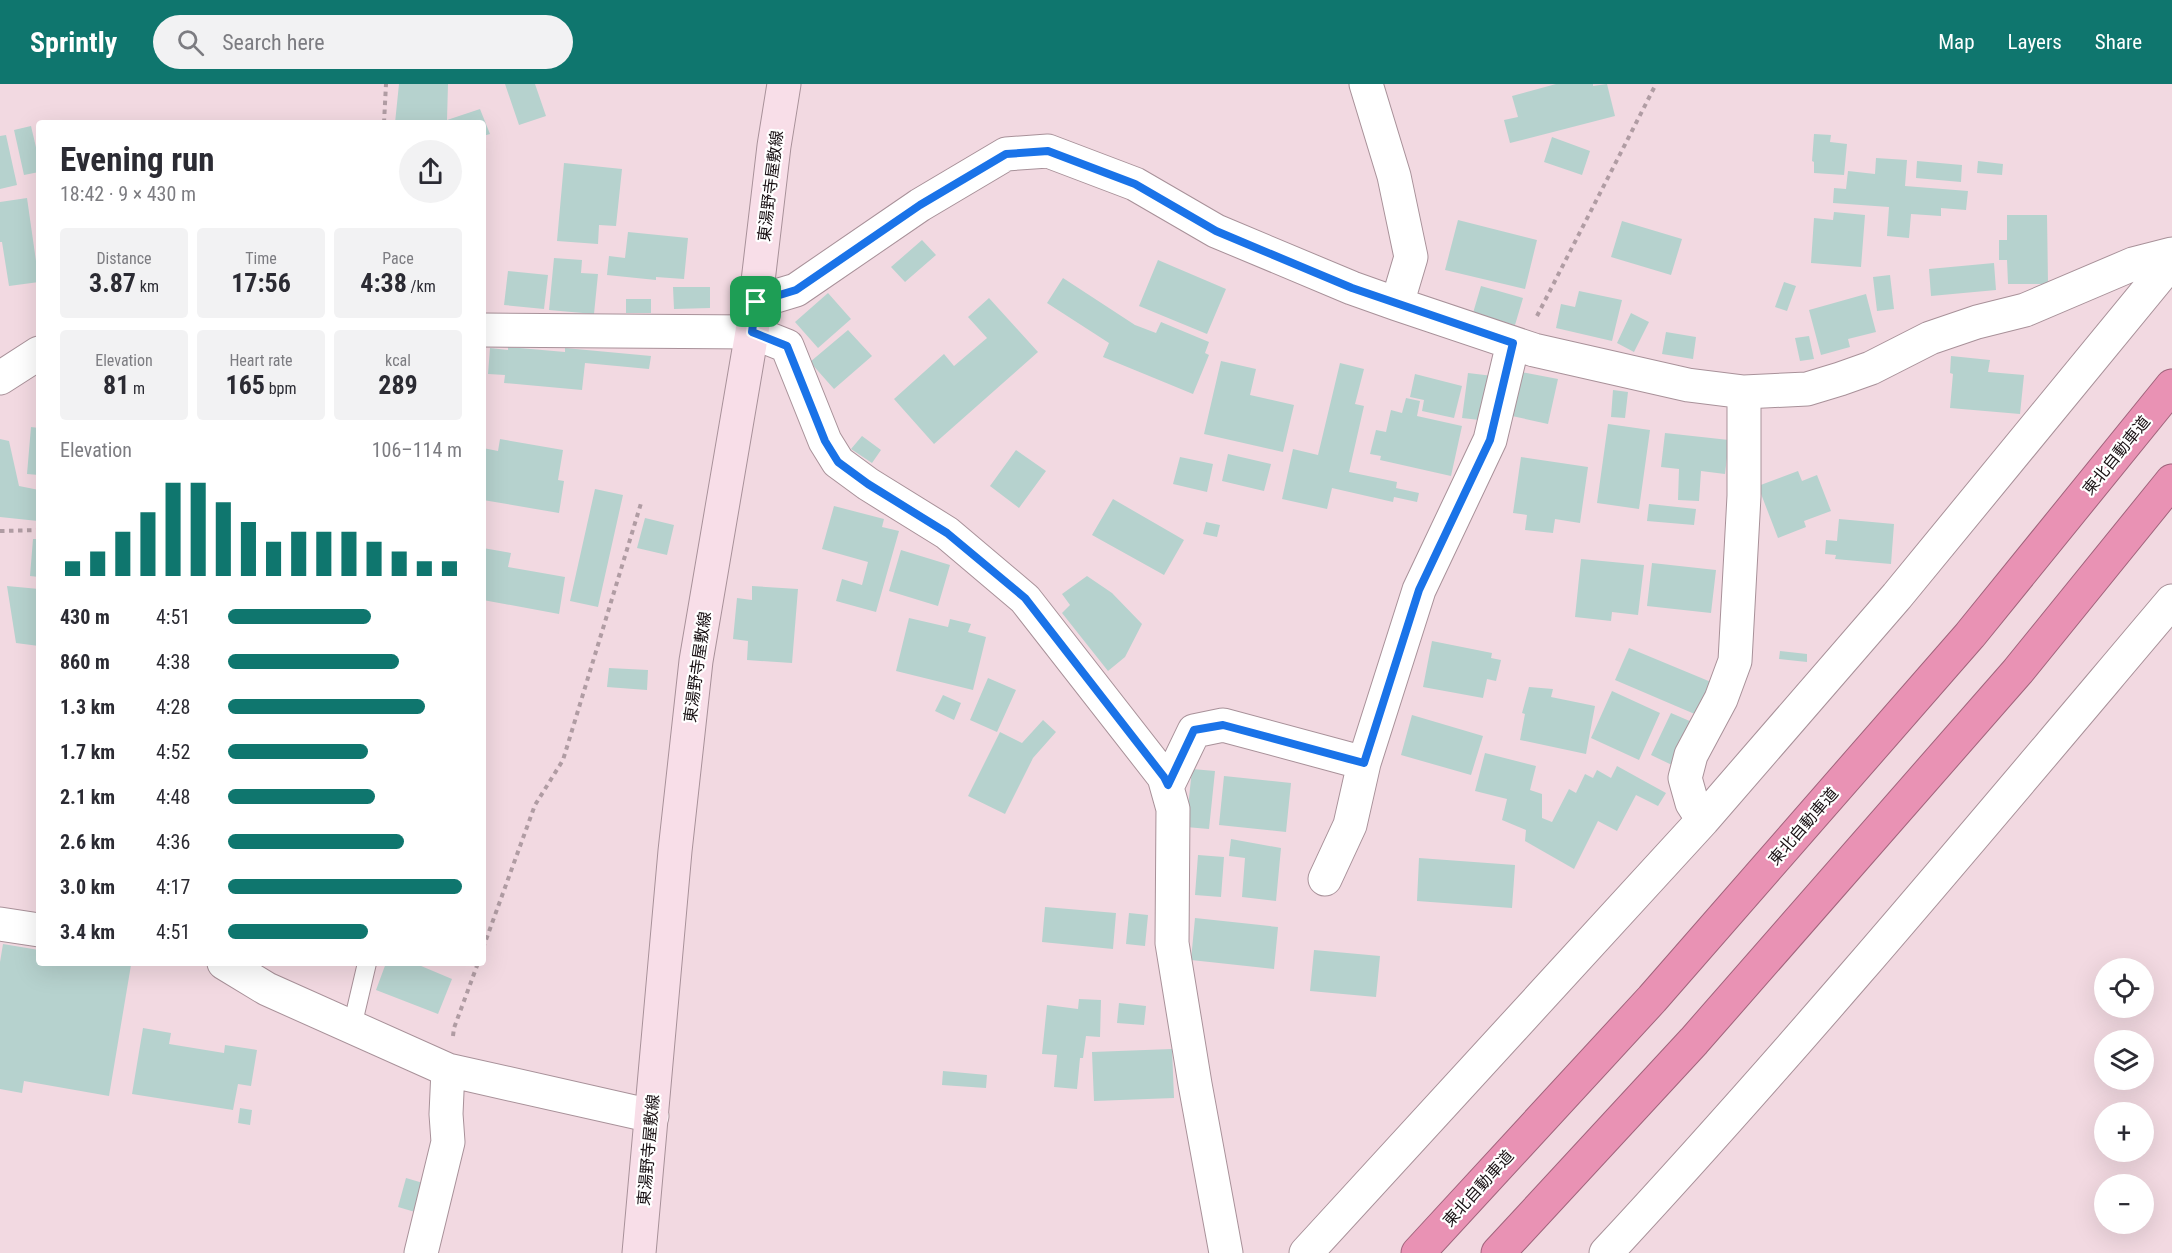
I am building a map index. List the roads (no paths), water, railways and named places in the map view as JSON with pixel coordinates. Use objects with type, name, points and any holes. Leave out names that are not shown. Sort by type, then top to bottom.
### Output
[{"type":"highway","name":"東北自動車道","points":[[1418,1253],[1652,999],[1970,635],[2172,386]]},
{"type":"highway","points":[[1498,1253],[1694,1041],[2018,671],[2172,481]]},
{"type":"main road","name":"東湯野寺屋敷線","points":[[639,1253],[675,851],[696,661],[754,317],[774,146],[784,84]]},
{"type":"street","points":[[1366,84],[1394,177],[1410,250],[1410,265],[1397,303]]},
{"type":"street","points":[[486,330],[754,317],[920,205],[1006,154],[1048,151],[1135,184],[1216,231],[1352,288],[1518,345],[1688,385],[1744,392],[1807,389],[1840,379],[1871,368],[1930,338],[1977,322],[2025,310],[2133,264],[2172,254]]},
{"type":"street","points":[[1306,1253],[1703,820],[1897,596],[2172,261]]},
{"type":"street","points":[[754,317],[787,346],[825,441],[838,462],[868,484],[947,533],[1025,598],[1164,777],[1173,809],[1172,943],[1226,1253]]},
{"type":"street","points":[[1325,879],[1350,825],[1364,763],[1419,590],[1490,440],[1518,345]]},
{"type":"street","points":[[2,373],[36,355]]},
{"type":"street","points":[[1703,820],[1692,803],[1685,778],[1691,755],[1721,699],[1735,661],[1744,496],[1744,392]]},
{"type":"street","points":[[1606,1253],[1769,1074],[1944,872],[2172,601]]},
{"type":"street","points":[[1168,785],[1194,730],[1223,725],[1364,763]]},
{"type":"street","points":[[0,924],[36,930]]},
{"type":"street","points":[[229,966],[267,989],[448,1070],[652,1116]]},
{"type":"street","points":[[421,1253],[448,1142],[446,1114],[448,1070]]},
{"type":"lane","points":[[352,1027],[366,966]]}]
